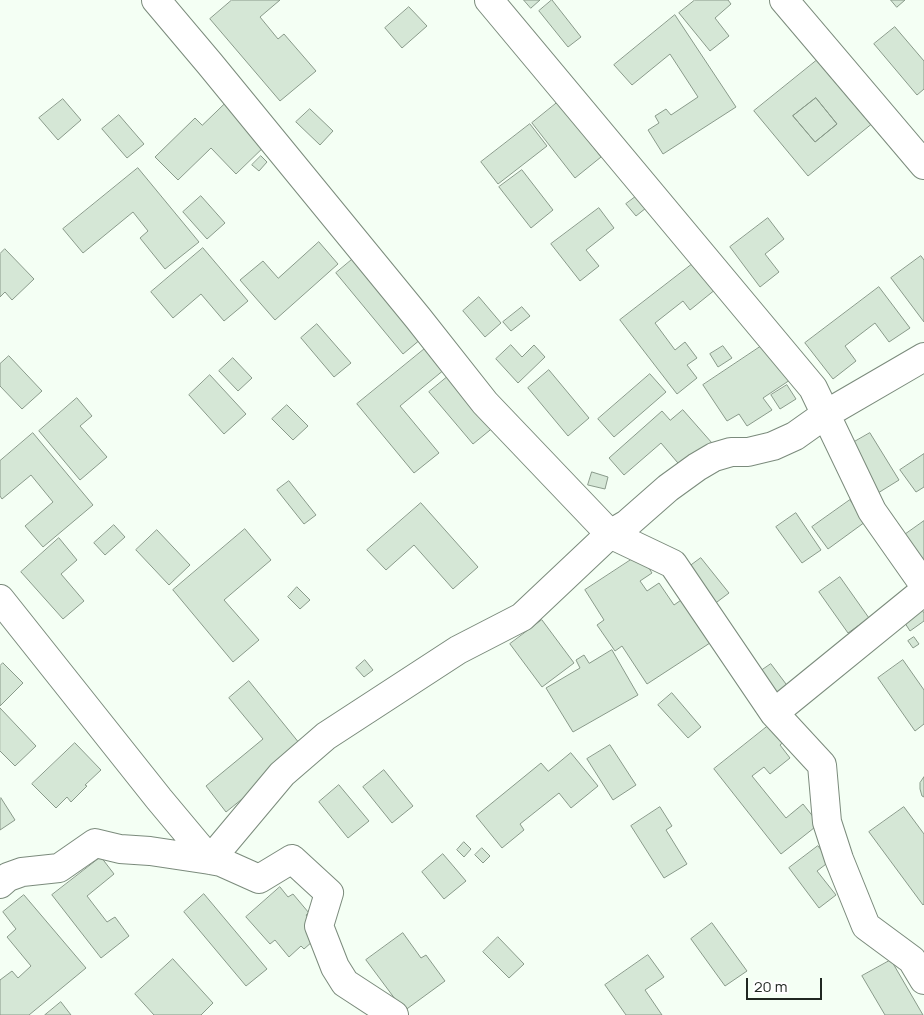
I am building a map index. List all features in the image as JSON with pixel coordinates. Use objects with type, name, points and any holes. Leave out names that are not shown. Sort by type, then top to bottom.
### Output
[{"type":"street","points":[[156,0],[418,318],[485,404],[610,534],[673,564],[774,713],[822,765],[827,822],[839,859],[866,926],[912,960],[924,980]]},
{"type":"street","points":[[489,0],[813,388],[872,511],[924,585]]},
{"type":"street","points":[[784,0],[924,165]]},
{"type":"street","points":[[210,860],[282,774],[326,736],[458,650],[522,617],[610,534],[627,524],[668,488],[697,467],[714,457],[731,452],[748,452],[773,446],[794,436],[826,414],[924,357]]},
{"type":"street","points":[[774,713],[924,591]]},
{"type":"street","points":[[0,599],[210,860]]},
{"type":"street","points":[[0,884],[8,877],[22,872],[59,868],[95,843],[120,849],[150,851],[222,862],[259,880],[292,859],[329,893],[319,926],[335,967],[345,982],[394,1015]]},
{"type":"building","points":[[232,0],[280,0],[260,17],[278,39],[284,34],[316,71],[280,101],[210,19]]},
{"type":"building","points":[[524,0],[540,0],[531,8]]},
{"type":"building","points":[[552,0],[581,37],[568,47],[539,11]]},
{"type":"building","points":[[695,0],[728,0],[731,4],[715,18],[729,36],[710,51],[679,13]]},
{"type":"building","points":[[891,0],[905,0],[897,7]]},
{"type":"building","points":[[409,7],[427,26],[402,48],[385,28]]},
{"type":"building","points":[[675,15],[736,107],[663,154],[648,130],[659,123],[655,116],[666,109],[671,115],[698,97],[670,54],[632,85],[614,65]]},
{"type":"building","points":[[895,27],[924,61],[924,89],[917,95],[874,44]]},
{"type":"building","points":[[821,57],[874,122],[808,176],[754,111]],"holes":[[[816,98],[837,124],[815,142],[793,116]]]},
{"type":"building","points":[[816,98],[837,124],[815,142],[793,116]]},
{"type":"building","points":[[63,99],[81,120],[58,140],[39,118]]},
{"type":"building","points":[[230,99],[270,141],[236,174],[211,148],[178,180],[155,157],[195,118],[202,125]]},
{"type":"building","points":[[558,102],[601,157],[575,178],[532,123]]},
{"type":"building","points":[[310,109],[333,131],[320,145],[296,122]]},
{"type":"building","points":[[119,115],[144,144],[127,158],[102,129]]},
{"type":"building","points":[[530,124],[547,146],[498,184],[481,162]]},
{"type":"building","points":[[261,156],[267,162],[259,171],[252,165]]},
{"type":"building","points":[[138,168],[199,242],[165,269],[140,238],[148,231],[133,212],[83,253],[63,229]]},
{"type":"building","points":[[522,170],[553,210],[531,228],[499,187]]},
{"type":"building","points":[[642,192],[651,204],[636,216],[626,204]]},
{"type":"building","points":[[201,196],[225,223],[207,239],[183,212]]},
{"type":"building","points":[[599,208],[614,228],[586,250],[599,266],[580,281],[551,244]]},
{"type":"building","points":[[768,218],[784,239],[765,254],[779,272],[760,287],[730,247]]},
{"type":"building","points":[[319,242],[338,264],[275,320],[240,280],[263,261],[278,278]]},
{"type":"building","points":[[203,248],[248,301],[224,321],[201,294],[173,318],[151,292]]},
{"type":"building","points":[[5,249],[34,279],[12,300],[5,292],[0,297],[0,254]]},
{"type":"building","points":[[360,253],[427,334],[403,354],[336,273]]},
{"type":"building","points":[[921,256],[924,260],[924,322],[891,278]]},
{"type":"building","points":[[695,262],[716,289],[690,310],[683,301],[655,323],[675,350],[685,342],[697,358],[687,365],[697,378],[677,394],[620,320]]},
{"type":"building","points":[[879,287],[910,328],[889,342],[875,323],[845,346],[856,361],[833,379],[805,343]]},
{"type":"building","points":[[479,297],[501,323],[485,337],[463,311]]},
{"type":"building","points":[[522,307],[530,316],[511,331],[503,322]]},
{"type":"building","points":[[317,324],[351,363],[334,377],[301,338]]},
{"type":"building","points":[[766,343],[790,380],[763,398],[772,410],[747,426],[739,414],[727,421],[703,385]]},
{"type":"building","points":[[511,345],[522,357],[534,345],[545,357],[518,383],[496,359]]},
{"type":"building","points":[[723,346],[732,358],[718,367],[710,354]]},
{"type":"building","points":[[427,347],[445,369],[400,406],[439,453],[414,473],[357,404]]},
{"type":"building","points":[[9,356],[42,391],[22,409],[0,386],[0,364]]},
{"type":"building","points":[[233,358],[252,378],[238,391],[219,371]]},
{"type":"building","points":[[549,370],[589,418],[568,436],[528,388]]},
{"type":"building","points":[[451,374],[495,426],[473,444],[429,392]]},
{"type":"building","points":[[650,374],[666,392],[614,437],[598,419]]},
{"type":"building","points":[[210,375],[246,414],[224,434],[189,395]]},
{"type":"building","points":[[787,385],[796,399],[780,409],[771,395]]},
{"type":"building","points":[[77,398],[92,416],[80,426],[107,457],[80,480],[39,431]]},
{"type":"building","points":[[287,405],[308,426],[293,440],[272,419]]},
{"type":"building","points":[[683,410],[712,443],[683,469],[661,443],[624,475],[609,458],[662,411],[670,420]]},
{"type":"building","points":[[33,433],[93,505],[43,547],[25,526],[53,502],[31,475],[2,499],[0,496],[0,461]]},
{"type":"building","points":[[870,433],[899,480],[878,493],[849,445]]},
{"type":"building","points":[[924,454],[924,487],[916,492],[900,470]]},
{"type":"building","points":[[592,472],[608,477],[605,489],[588,485]]},
{"type":"building","points":[[289,481],[316,515],[304,524],[277,490]]},
{"type":"building","points":[[850,500],[865,522],[828,549],[812,527]]},
{"type":"building","points":[[421,503],[478,567],[453,589],[414,545],[386,570],[367,550]]},
{"type":"building","points":[[796,513],[821,550],[802,563],[776,527]]},
{"type":"building","points":[[924,521],[924,566],[903,536]]},
{"type":"building","points":[[114,525],[125,537],[105,555],[94,543]]},
{"type":"building","points":[[245,529],[271,560],[224,600],[259,640],[233,662],[173,590]]},
{"type":"building","points":[[157,530],[190,565],[169,585],[136,550]]},
{"type":"building","points":[[59,538],[77,560],[61,574],[84,601],[63,619],[21,572]]},
{"type":"building","points":[[640,554],[652,573],[640,581],[647,591],[659,583],[674,605],[684,598],[713,641],[647,684],[622,646],[615,651],[597,625],[604,620],[585,590]]},
{"type":"building","points":[[701,558],[729,593],[709,608],[682,572]]},
{"type":"building","points":[[840,577],[869,618],[848,633],[819,592]]},
{"type":"building","points":[[297,587],[310,600],[300,609],[288,597]]},
{"type":"building","points":[[921,608],[924,613],[924,621],[910,631],[903,620]]},
{"type":"building","points":[[542,620],[574,663],[542,687],[510,644]]},
{"type":"building","points":[[914,637],[919,644],[913,648],[908,641]]},
{"type":"building","points":[[612,650],[638,695],[573,732],[546,688],[580,668],[576,660],[584,655],[589,663]]},
{"type":"building","points":[[365,660],[373,670],[364,677],[356,668]]},
{"type":"building","points":[[903,660],[924,690],[924,724],[915,731],[878,678]]},
{"type":"building","points":[[3,663],[23,683],[0,706],[0,666]]},
{"type":"building","points":[[771,664],[789,688],[774,700],[755,675]]},
{"type":"building","points":[[249,681],[304,749],[226,812],[206,786],[263,739],[229,698]]},
{"type":"building","points":[[672,693],[701,727],[688,738],[658,705]]},
{"type":"building","points":[[0,708],[36,746],[15,766],[0,751]]},
{"type":"building","points":[[773,722],[787,739],[780,745],[790,758],[770,774],[764,767],[752,776],[786,818],[803,804],[819,824],[781,854],[714,769]]},
{"type":"building","points":[[75,743],[101,770],[71,802],[67,797],[56,808],[32,784]]},
{"type":"building","points":[[610,745],[636,785],[613,800],[587,759]]},
{"type":"building","points":[[571,753],[598,786],[571,808],[559,793],[520,824],[524,830],[502,848],[476,816],[541,763],[548,771]]},
{"type":"building","points":[[384,770],[413,806],[392,823],[363,787]]},
{"type":"building","points":[[924,777],[924,797],[920,789],[920,783]]},
{"type":"building","points":[[339,785],[369,821],[348,838],[319,802]]},
{"type":"building","points":[[0,799],[15,820],[0,830]]},
{"type":"building","points":[[660,807],[672,826],[666,830],[687,864],[664,878],[631,826]]},
{"type":"building","points":[[904,807],[924,834],[923,905],[869,832]]},
{"type":"building","points":[[464,842],[471,849],[464,857],[457,850]]},
{"type":"building","points":[[818,846],[830,861],[817,871],[836,895],[819,908],[789,868]]},
{"type":"building","points":[[482,848],[490,856],[483,863],[475,855]]},
{"type":"building","points":[[443,854],[466,881],[444,899],[422,872]]},
{"type":"building","points":[[101,857],[114,874],[87,896],[107,922],[115,917],[129,936],[101,958],[52,895]]},
{"type":"building","points":[[280,887],[288,897],[293,894],[309,913],[306,915],[319,931],[313,941],[304,949],[301,946],[289,957],[275,940],[270,944],[246,917]]},
{"type":"building","points":[[204,894],[267,969],[246,986],[184,912]]},
{"type":"building","points":[[24,895],[86,968],[29,1015],[0,1015],[0,980],[12,971],[18,978],[31,966],[7,937],[16,929],[3,912]]},
{"type":"building","points":[[712,923],[747,971],[725,986],[691,939]]},
{"type":"building","points":[[403,933],[421,958],[426,955],[445,981],[404,1011],[366,960]]},
{"type":"building","points":[[498,937],[524,964],[509,978],[483,952]]},
{"type":"building","points":[[648,955],[664,977],[645,990],[662,1015],[626,1015],[605,985]]},
{"type":"building","points":[[173,959],[213,1003],[201,1015],[154,1015],[135,994]]},
{"type":"building","points":[[891,960],[923,1015],[885,1015],[862,976]]},
{"type":"building","points":[[61,1002],[71,1015],[45,1015]]}]
